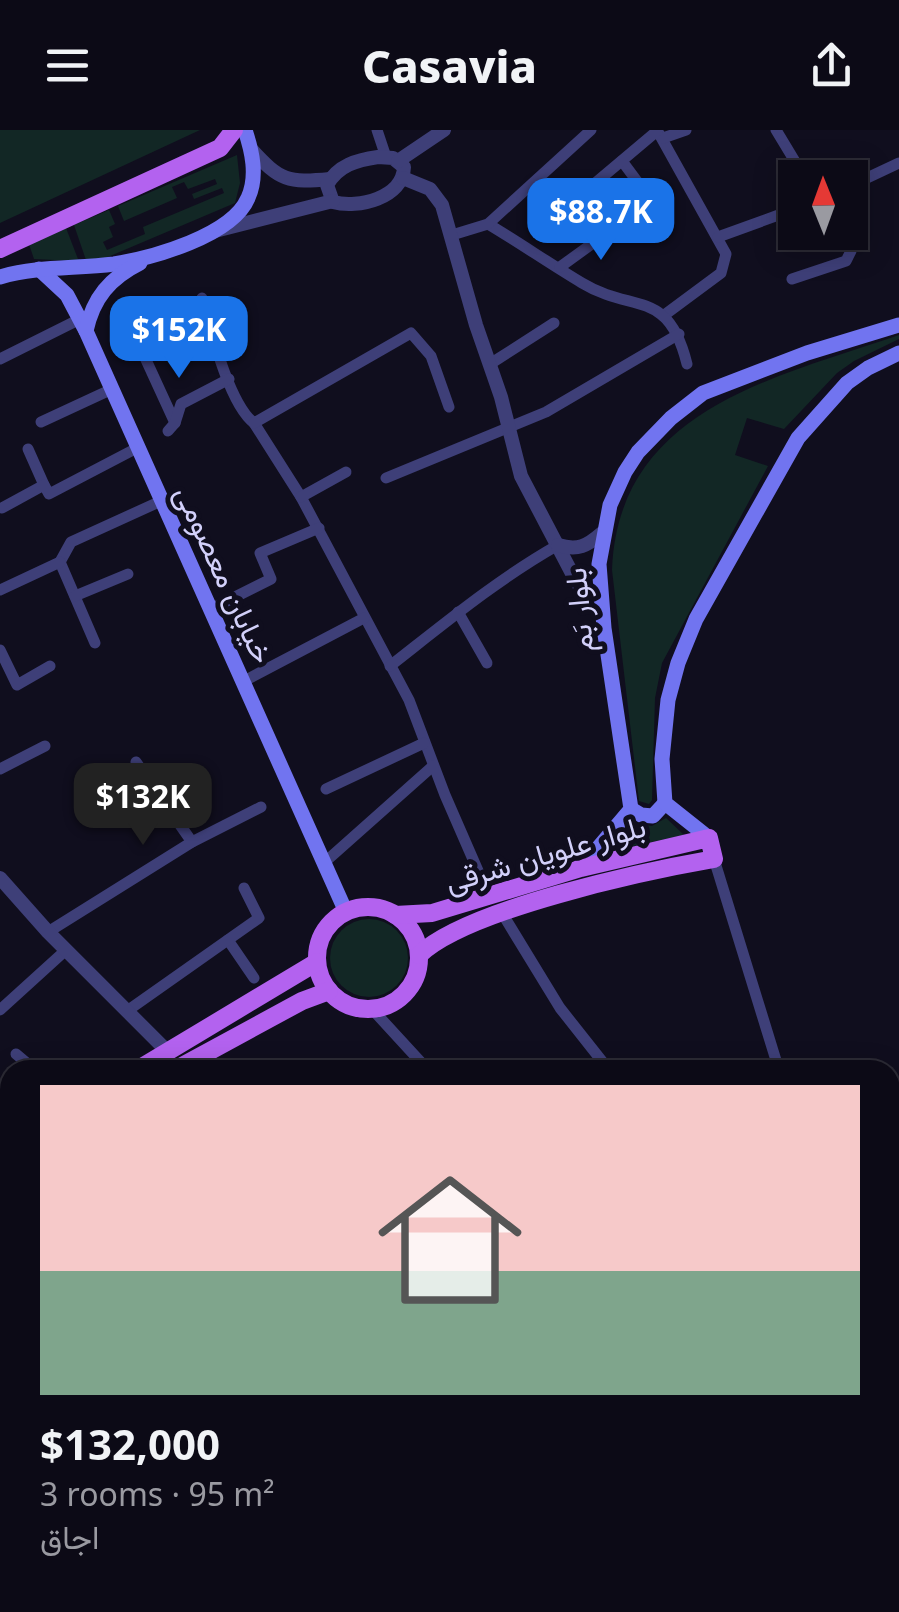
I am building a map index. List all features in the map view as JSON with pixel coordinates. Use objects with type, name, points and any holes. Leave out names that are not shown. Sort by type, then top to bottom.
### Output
[{"type":"main road","points":[[0,249],[220,148],[234,130]]},
{"type":"main road","points":[[83,325],[107,286],[130,268],[210,233],[248,201],[253,174],[245,130]]},
{"type":"main road","points":[[0,276],[114,264],[158,255]]},
{"type":"main road","name":"خیابان معصومی","points":[[38,270],[67,295],[83,325],[346,912]]},
{"type":"main road","name":"بلوار بَم","points":[[631,809],[602,616],[599,564],[602,533],[625,472],[638,452],[671,418],[703,393],[899,325]]},
{"type":"main road","points":[[714,859],[708,838],[665,803],[662,759],[668,700],[678,663],[696,619],[798,438],[848,383],[899,353]]},
{"type":"main road","points":[[582,868],[631,809],[652,816],[665,803]]},
{"type":"main road","name":"بلوار علویان شرقی","points":[[395,915],[432,913],[582,868],[708,838]]},
{"type":"main road","name":"بلوار علویان شرقی","points":[[419,954],[438,938],[502,914],[587,888],[714,859]]},
{"type":"main road","points":[[364,908],[395,915],[408,925],[416,939],[418,970],[412,985],[401,997],[372,1009],[356,1008],[329,991],[321,977],[317,962],[325,931],[346,912],[364,908]]},
{"type":"main road","points":[[152,1060],[317,962]]},
{"type":"main road","points":[[208,1060],[302,1001],[329,991]]},
{"type":"street","points":[[210,233],[333,201],[354,204],[396,188],[404,168],[392,159],[376,130]]},
{"type":"street","points":[[251,149],[282,178],[296,182],[330,180],[347,165],[392,159],[444,130]]},
{"type":"street","points":[[452,235],[488,224],[591,130]]},
{"type":"street","points":[[568,206],[659,133],[686,130]]},
{"type":"street","points":[[776,130],[794,160]]},
{"type":"street","points":[[659,133],[726,254],[720,273],[664,316]]},
{"type":"street","points":[[622,161],[654,204]]},
{"type":"street","points":[[868,178],[899,164]]},
{"type":"street","points":[[403,178],[430,189],[442,204],[521,476],[576,581],[602,616]]},
{"type":"street","points":[[330,180],[328,192],[333,201]]},
{"type":"street","points":[[718,238],[778,215]]},
{"type":"street","points":[[488,224],[584,285],[652,308],[664,316],[679,334],[686,364]]},
{"type":"street","points":[[560,267],[618,225]]},
{"type":"street","points":[[792,280],[846,261],[850,250]]},
{"type":"street","points":[[202,298],[245,416],[254,423],[302,497],[409,700],[489,896]]},
{"type":"street","points":[[490,364],[554,323]]},
{"type":"street","points":[[0,359],[83,325]]},
{"type":"street","points":[[254,423],[411,333],[431,356],[449,407]]},
{"type":"street","points":[[386,478],[546,412],[679,334]]},
{"type":"street","points":[[136,338],[171,427],[180,404],[229,379]]},
{"type":"street","points":[[40,422],[110,390]]},
{"type":"street","points":[[28,449],[49,494],[137,448]]},
{"type":"street","points":[[302,497],[346,472]]},
{"type":"street","points":[[2,508],[44,484]]},
{"type":"street","points":[[0,590],[60,562],[71,542],[161,501]]},
{"type":"street","points":[[211,610],[271,579],[260,553],[319,528]]},
{"type":"street","points":[[558,544],[570,549],[585,547],[602,533]]},
{"type":"street","points":[[390,666],[458,612],[558,544]]},
{"type":"street","points":[[60,562],[94,642]]},
{"type":"street","points":[[75,596],[128,574]]},
{"type":"street","points":[[458,612],[486,663]]},
{"type":"street","points":[[244,682],[364,618]]},
{"type":"street","points":[[0,650],[17,685],[50,666]]},
{"type":"street","points":[[326,789],[424,743]]},
{"type":"street","points":[[0,769],[44,746]]},
{"type":"street","points":[[136,762],[192,842]]},
{"type":"street","points":[[325,862],[433,766]]},
{"type":"street","points":[[48,932],[192,842],[262,807]]},
{"type":"street","points":[[714,859],[776,1060]]},
{"type":"street","points":[[0,878],[166,1050]]},
{"type":"street","points":[[127,1011],[260,918],[244,888]]},
{"type":"street","points":[[502,914],[560,1008],[601,1060]]},
{"type":"street","points":[[228,940],[254,978]]},
{"type":"street","points":[[0,1010],[66,950]]},
{"type":"street","points":[[372,1009],[419,1060]]},
{"type":"street","points":[[16,1054],[21,1060]]},
{"type":"green space","points":[[0,130],[200,130],[0,223]]},
{"type":"green space","points":[[237,155],[240,183],[235,203],[96,262],[34,259],[29,244],[66,228],[78,259],[86,260],[74,225],[109,210],[115,224],[109,227],[113,237],[103,242],[107,250],[145,234],[143,227],[224,193],[222,188],[194,199],[192,194],[217,184],[215,179],[188,189],[184,182],[172,187],[177,198],[124,221],[118,206]]},
{"type":"green space","points":[[899,335],[899,339],[837,373],[784,429],[747,418],[735,455],[768,466],[662,663],[655,698],[652,800],[649,804],[639,801],[612,570],[621,515],[642,471],[673,436],[711,408],[803,367]]},
{"type":"green space","points":[[666,818],[684,835],[614,850],[632,823],[652,826]]},
{"type":"green space","points":[[369,919],[384,922],[396,931],[405,943],[405,973],[396,985],[384,994],[369,997],[354,994],[342,985],[333,973],[330,958],[333,943],[342,931],[354,922]]}]
